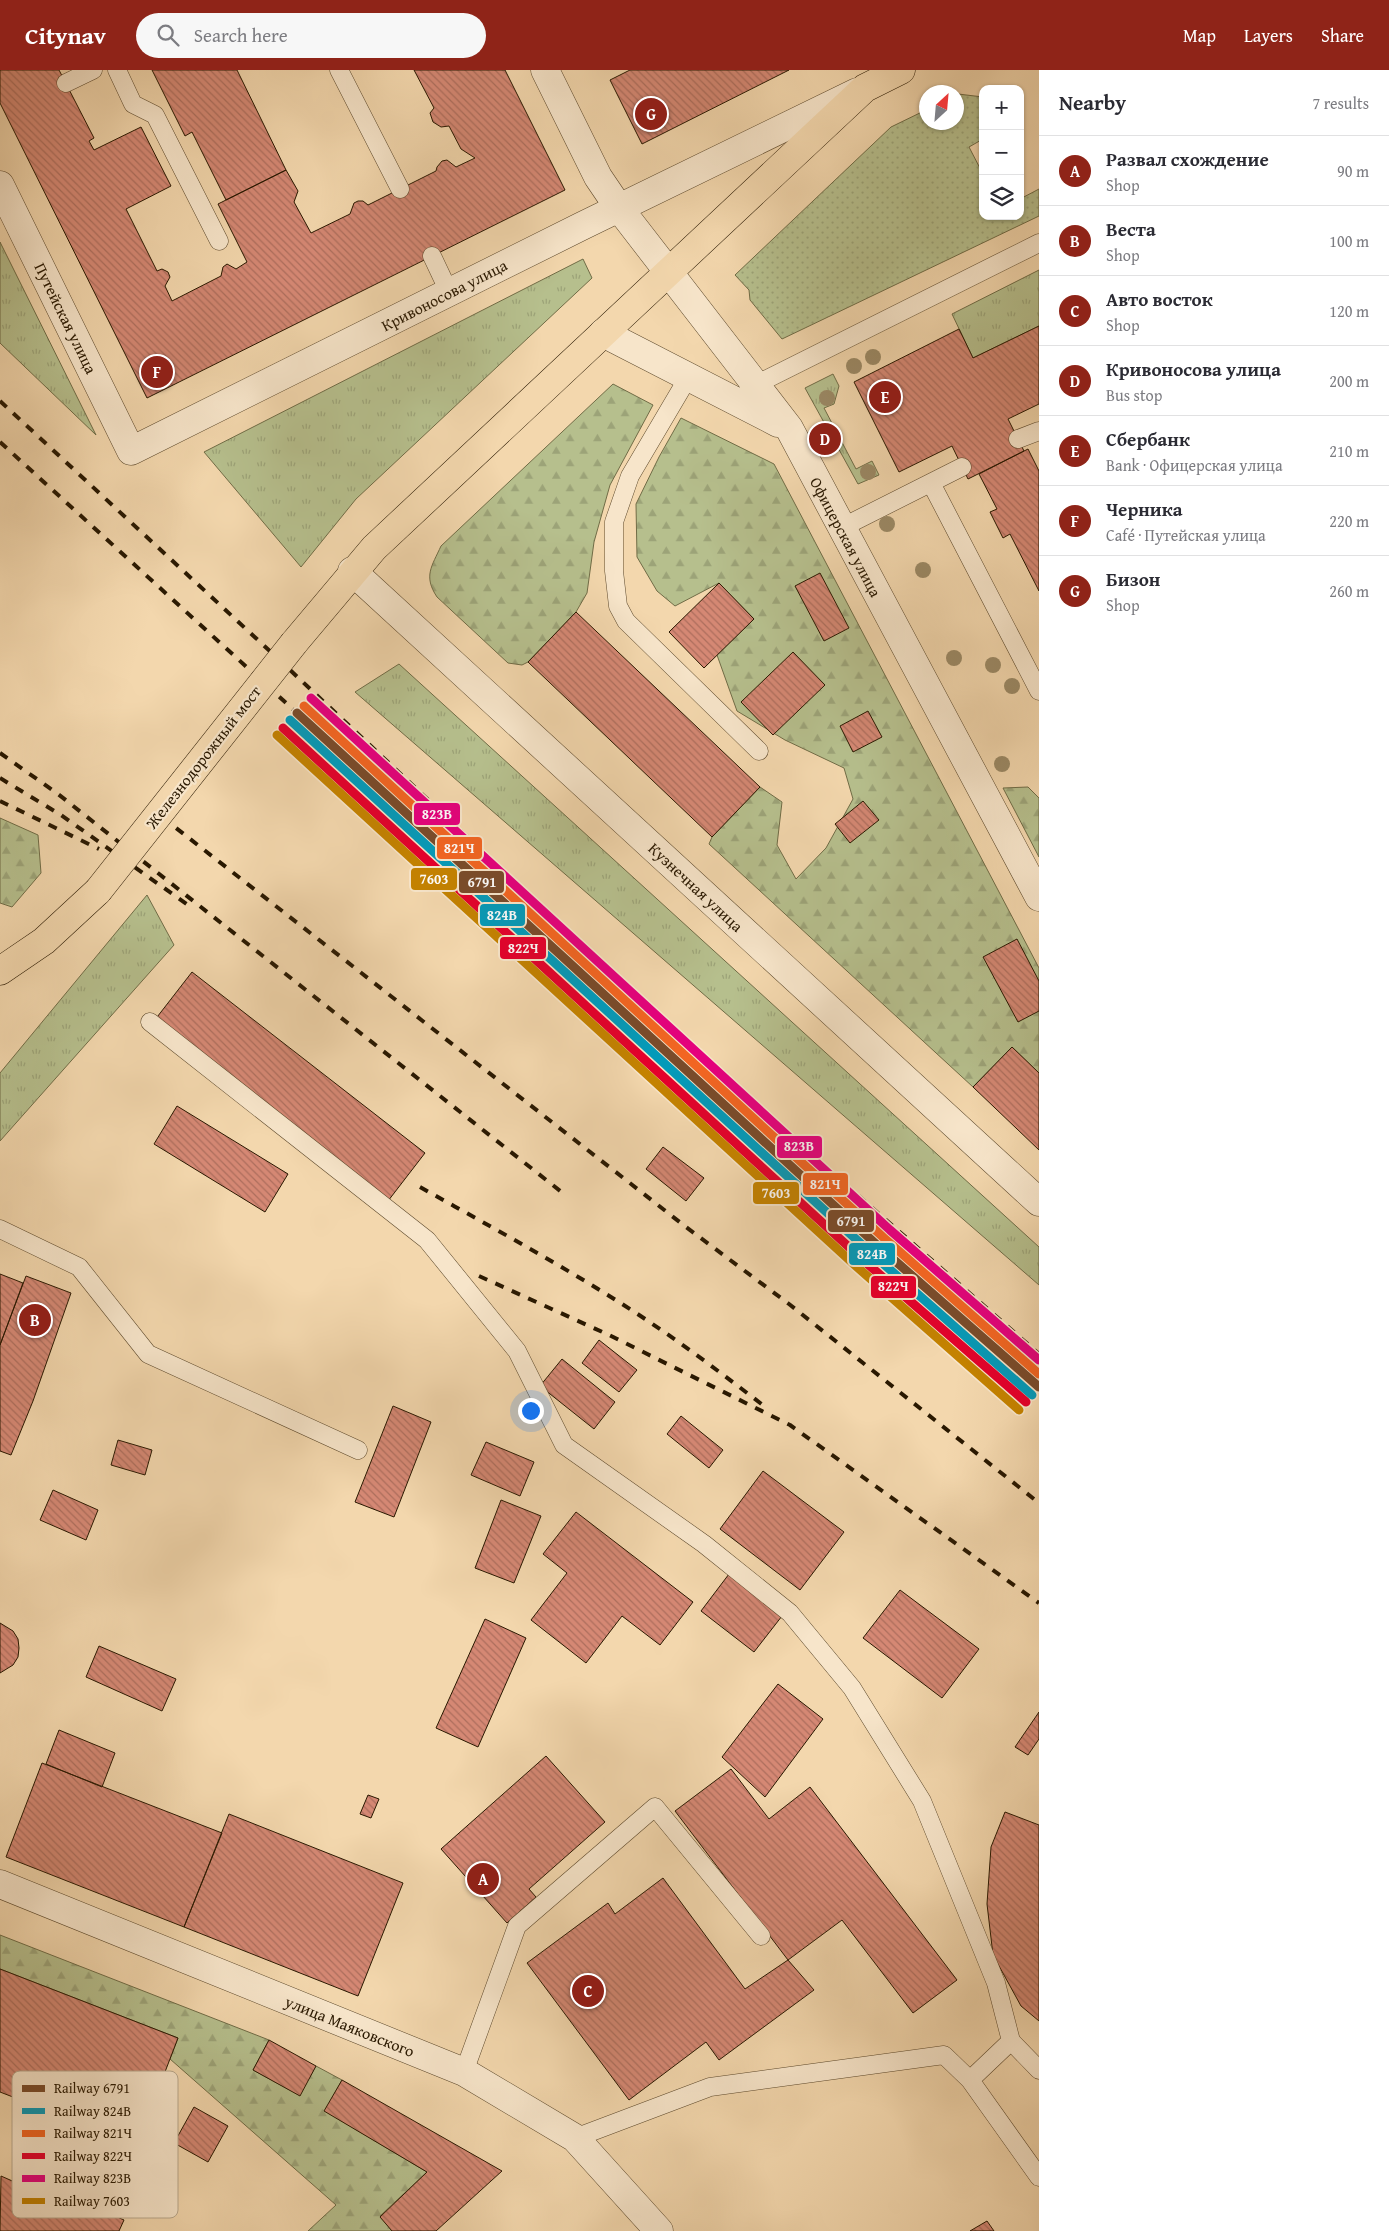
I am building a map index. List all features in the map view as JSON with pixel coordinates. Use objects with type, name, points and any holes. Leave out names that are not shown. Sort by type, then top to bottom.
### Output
[{"type":"main road","name":"Кривоносова улица","points":[[310,623],[352,571],[374,548],[668,272],[865,88],[901,70]]},
{"type":"main road","name":"Железнодорожный мост","points":[[0,971],[44,941],[98,890],[310,623]]},
{"type":"street","name":"Офицерская улица","points":[[547,71],[598,177],[619,208],[789,428],[1039,897]]},
{"type":"street","name":"Кривоносова улица","points":[[131,451],[865,88]]},
{"type":"street","name":"Путейская улица","points":[[0,185],[131,451]]},
{"type":"street","points":[[603,333],[789,428]]},
{"type":"street","name":"Кузнечная улица","points":[[352,571],[1039,1202]]},
{"type":"street","name":"улица Маяковского","points":[[0,1884],[464,2072],[575,2138],[659,2231]]},
{"type":"lane","points":[[66,83],[93,70]]},
{"type":"lane","points":[[117,70],[132,104],[155,115],[218,241]]},
{"type":"lane","points":[[339,70],[400,189]]},
{"type":"lane","points":[[755,385],[1039,243]]},
{"type":"lane","points":[[432,256],[450,292]]},
{"type":"lane","points":[[689,376],[630,476],[614,522],[614,571],[618,606],[626,621],[759,751]]},
{"type":"lane","points":[[1018,439],[1039,431]]},
{"type":"lane","points":[[842,528],[962,467]]},
{"type":"lane","points":[[931,483],[1039,691]]},
{"type":"lane","points":[[150,1022],[427,1240],[517,1351],[564,1446],[704,1544],[790,1613],[852,1688],[922,1801],[996,1983],[1011,2041],[1039,2070]]},
{"type":"lane","points":[[0,1230],[79,1267],[148,1354],[358,1450]]},
{"type":"lane","points":[[464,2072],[517,1926],[655,1807],[761,1936]]},
{"type":"lane","points":[[970,2080],[1011,2041]]},
{"type":"lane","points":[[575,2138],[710,2087],[944,2055],[970,2080],[1039,2177]]},
{"type":"green space","points":[[964,95],[979,97],[979,141],[969,147],[979,166],[979,220],[1024,220],[1024,197],[1039,189],[1039,216],[782,339],[750,300],[749,290],[735,275],[891,127],[919,113],[919,130],[964,130]]},
{"type":"green space","points":[[0,242],[96,435],[0,343]]},
{"type":"green space","points":[[583,259],[592,278],[356,499],[301,567],[204,452]]},
{"type":"green space","points":[[1039,270],[1039,326],[973,358],[952,314]]},
{"type":"green space","points":[[833,374],[839,386],[834,404],[824,408],[856,469],[872,461],[879,475],[858,484],[805,388]]},
{"type":"green space","points":[[613,384],[653,405],[610,485],[594,542],[587,593],[576,612],[528,662],[522,665],[508,663],[437,597],[430,583],[432,565],[441,546]]},
{"type":"green space","points":[[681,418],[774,464],[1039,968],[1039,1073],[1012,1047],[973,1087],[709,844],[712,837],[760,787],[782,802],[777,845],[796,879],[826,848],[853,799],[844,768],[785,740],[737,711],[717,655],[754,619],[719,583],[675,606],[657,591],[637,557],[636,504]]},
{"type":"green space","points":[[399,664],[1039,1247],[1039,1285],[355,692]]},
{"type":"green space","points":[[1028,787],[1039,798],[1039,857],[1003,788]]},
{"type":"green space","points":[[0,818],[38,835],[41,873],[12,907],[0,903]]},
{"type":"green space","points":[[147,895],[174,945],[0,1141],[0,1073]]},
{"type":"green space","points":[[0,1935],[269,2040],[253,2070],[299,2095],[316,2066],[342,2080],[325,2111],[427,2172],[380,2216],[392,2231],[308,2231],[336,2205],[170,2059],[178,2038],[0,1969]]},
{"type":"building","points":[[0,70],[59,70],[94,138],[89,141],[94,150],[141,127],[171,186],[126,209],[157,271],[162,269],[168,272],[170,277],[165,286],[172,301],[221,276],[223,267],[227,264],[236,269],[247,262],[218,204],[286,170],[298,191],[294,202],[311,233],[350,214],[354,203],[358,201],[363,201],[368,205],[436,171],[442,161],[447,160],[456,167],[475,158],[461,149],[449,126],[441,127],[433,122],[430,113],[434,108],[414,70],[505,70],[565,190],[147,398],[0,103]]},
{"type":"building","points":[[152,70],[237,70],[286,170],[226,200],[192,132],[185,136]]},
{"type":"building","points":[[630,70],[789,70],[642,144],[610,80]]},
{"type":"building","points":[[1039,326],[1039,404],[1008,419],[1024,451],[968,479],[952,446],[899,472],[854,382],[959,329],[973,358]]},
{"type":"building","points":[[1028,449],[1039,471],[1039,591],[1010,534],[1003,538],[990,512],[997,509],[979,474]]},
{"type":"building","points":[[820,573],[849,628],[824,641],[795,586]]},
{"type":"building","points":[[719,583],[754,619],[704,668],[669,632]]},
{"type":"building","points":[[576,612],[760,787],[712,837],[528,662]]},
{"type":"building","points":[[793,652],[825,685],[773,735],[741,702]]},
{"type":"building","points":[[868,711],[882,737],[853,752],[840,726]]},
{"type":"building","points":[[863,801],[879,820],[850,843],[835,824]]},
{"type":"building","points":[[1017,939],[1039,981],[1039,1011],[1018,1022],[983,957]]},
{"type":"building","points":[[192,972],[425,1153],[388,1201],[154,1021]]},
{"type":"building","points":[[1012,1047],[1039,1073],[1039,1150],[973,1087]]},
{"type":"building","points":[[177,1106],[288,1174],[265,1212],[154,1144]]},
{"type":"building","points":[[663,1147],[704,1178],[686,1201],[646,1169]]},
{"type":"building","points":[[0,1274],[23,1283],[0,1345]]},
{"type":"building","points":[[26,1276],[71,1293],[33,1401],[11,1455],[0,1451],[0,1345]]},
{"type":"building","points":[[599,1340],[637,1370],[619,1392],[582,1363]]},
{"type":"building","points":[[562,1359],[615,1402],[594,1429],[540,1386]]},
{"type":"building","points":[[393,1406],[431,1422],[394,1517],[355,1502]]},
{"type":"building","points":[[681,1416],[723,1450],[709,1468],[667,1434]]},
{"type":"building","points":[[118,1440],[152,1450],[145,1475],[111,1465]]},
{"type":"building","points":[[486,1442],[534,1462],[520,1496],[471,1475]]},
{"type":"building","points":[[763,1471],[844,1532],[800,1590],[720,1529]]},
{"type":"building","points":[[53,1490],[98,1510],[86,1540],[40,1520]]},
{"type":"building","points":[[501,1500],[541,1516],[514,1583],[475,1568]]},
{"type":"building","points":[[576,1512],[693,1602],[660,1645],[622,1616],[586,1663],[531,1620],[567,1573],[543,1554]]},
{"type":"building","points":[[729,1574],[782,1616],[754,1652],[701,1611]]},
{"type":"building","points":[[900,1590],[979,1649],[942,1698],[863,1638]]},
{"type":"building","points":[[485,1619],[526,1638],[478,1747],[436,1728]]},
{"type":"building","points":[[0,1623],[13,1631],[18,1639],[19,1648],[18,1657],[13,1665],[0,1673]]},
{"type":"building","points":[[99,1646],[176,1679],[162,1711],[86,1677]]},
{"type":"building","points":[[778,1684],[823,1719],[765,1797],[722,1757]]},
{"type":"building","points":[[1039,1712],[1039,1739],[1028,1755],[1015,1747]]},
{"type":"building","points":[[59,1730],[115,1753],[102,1787],[46,1764]]},
{"type":"building","points":[[546,1756],[605,1822],[529,1889],[536,1897],[507,1923],[441,1849]]},
{"type":"building","points":[[42,1763],[222,1833],[184,1927],[6,1857]]},
{"type":"building","points":[[731,1769],[769,1819],[810,1787],[957,1980],[913,2013],[842,1920],[788,1960],[675,1811]]},
{"type":"building","points":[[368,1795],[379,1799],[371,1818],[360,1814]]},
{"type":"building","points":[[1005,1812],[1039,1825],[1039,2021],[1021,2006],[993,1955],[987,1904],[991,1847]]},
{"type":"building","points":[[229,1814],[403,1883],[358,1996],[184,1927]]},
{"type":"building","points":[[663,1878],[745,1989],[788,1960],[814,1990],[719,2060],[706,2042],[629,2100],[527,1963],[608,1903],[615,1914]]},
{"type":"building","points":[[0,1969],[178,2038],[165,2071],[12,2071],[12,2097],[0,2092]]},
{"type":"building","points":[[269,2040],[316,2066],[300,2096],[253,2070]]},
{"type":"building","points":[[342,2080],[502,2171],[436,2231],[392,2231],[380,2217],[427,2172],[324,2111]]},
{"type":"building","points":[[194,2107],[228,2126],[208,2162],[178,2145],[178,2136]]},
{"type":"building","points":[[1,2176],[12,2181],[12,2218],[120,2218],[124,2220],[119,2231],[0,2231]]},
{"type":"building","points":[[987,2221],[994,2231],[970,2231]]},
{"type":"railway","points":[[0,401],[273,654],[725,1079],[1039,1354]]},
{"type":"railway","points":[[0,442],[297,713]]},
{"type":"railway","points":[[0,753],[58,794],[564,1194]]},
{"type":"railway","points":[[0,778],[61,815],[188,905]]},
{"type":"railway","points":[[0,801],[99,849]]},
{"type":"railway","points":[[162,817],[686,1227],[789,1304],[1039,1503]]},
{"type":"railway","points":[[420,1187],[530,1248],[610,1296],[687,1348],[768,1409]]},
{"type":"railway","points":[[479,1276],[609,1335],[790,1425],[1039,1603]]},
{"type":"rail line","name":"823В","points":[[311,698],[890,1230],[1039,1360]]},
{"type":"rail line","name":"821Ч","points":[[304,706],[884,1238],[1039,1374]]},
{"type":"rail line","name":"6791","points":[[297,713],[877,1245],[1039,1387]]},
{"type":"rail line","name":"824В","points":[[290,720],[870,1252],[1032,1395]]},
{"type":"rail line","name":"822Ч","points":[[283,728],[863,1260],[1026,1402]]},
{"type":"rail line","name":"7603","points":[[277,735],[857,1267],[1019,1410]]},
{"type":"place","name":"Бизон","points":[[651,114]]},
{"type":"place","name":"Черника","points":[[157,372]]},
{"type":"place","name":"Сбербанк","points":[[885,397]]},
{"type":"place","name":"Кривоносова улица","points":[[825,439]]},
{"type":"place","name":"Веста","points":[[35,1320]]},
{"type":"place","name":"Развал схождение","points":[[483,1879]]},
{"type":"place","name":"Авто восток","points":[[588,1991]]}]
